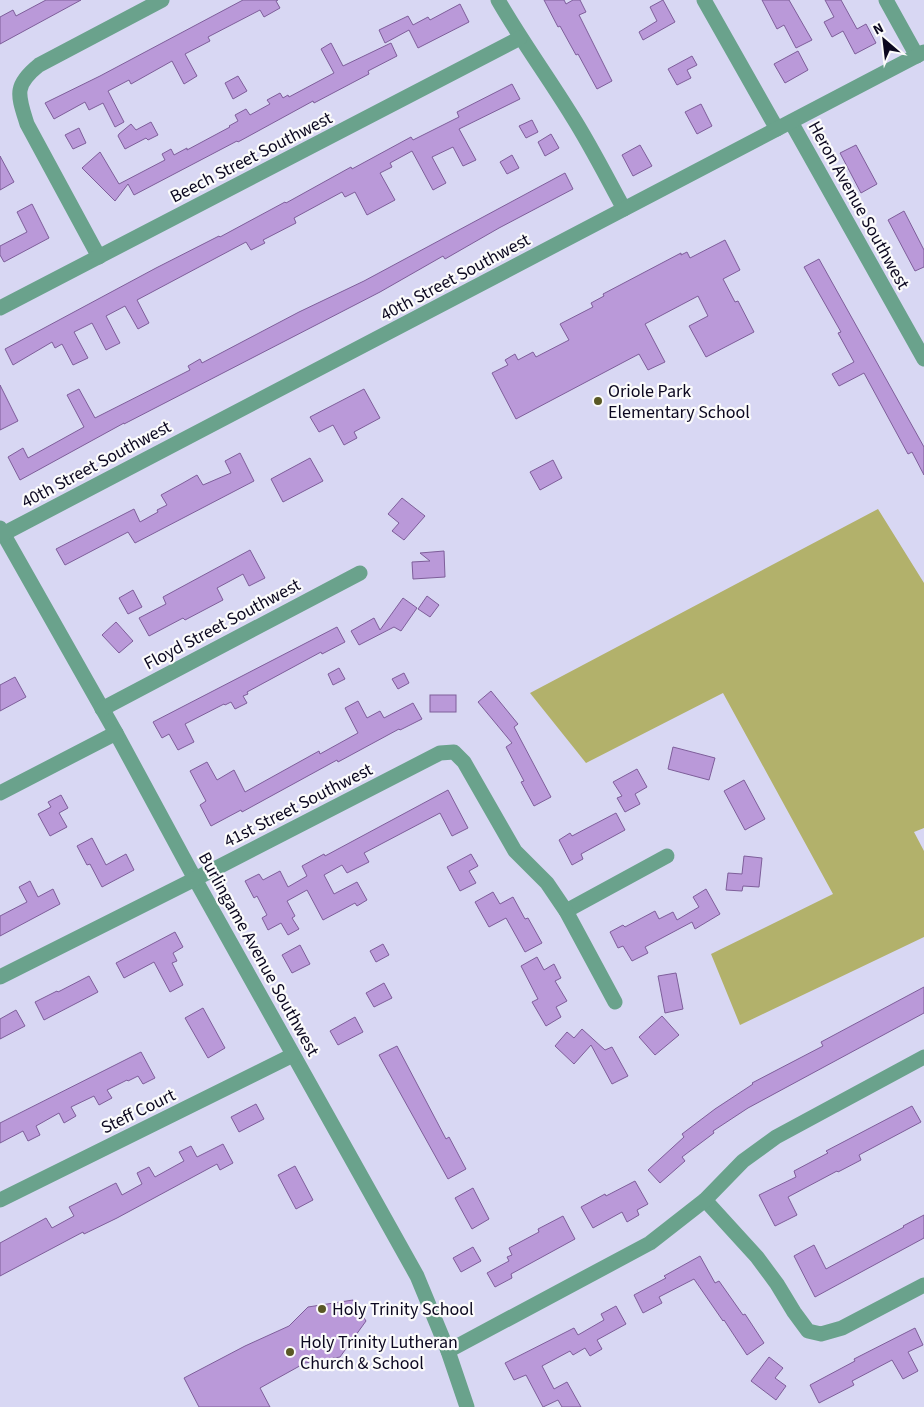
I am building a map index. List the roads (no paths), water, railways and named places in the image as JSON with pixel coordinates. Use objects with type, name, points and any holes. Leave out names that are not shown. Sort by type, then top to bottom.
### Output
[{"type":"street","points":[[99,256],[27,124],[21,106],[19,90],[26,76],[39,65],[162,0]]},
{"type":"street","points":[[498,0],[520,38],[573,117],[624,209]]},
{"type":"street","points":[[704,0],[777,129]]},
{"type":"street","points":[[886,0],[921,54]]},
{"type":"street","name":"Beech Street Southwest","points":[[0,308],[520,38]]},
{"type":"street","name":"40th Street Southwest","points":[[2,531],[921,54]]},
{"type":"street","name":"Heron Avenue Southwest","points":[[791,122],[924,359]]},
{"type":"street","name":"Burlingame Avenue Southwest","points":[[2,531],[417,1276],[448,1351],[467,1407]]},
{"type":"street","name":"Floyd Street Southwest","points":[[102,708],[360,573]]},
{"type":"street","points":[[0,793],[116,733]]},
{"type":"street","name":"41st Street Southwest","points":[[0,977],[440,753],[454,752],[464,762],[515,850],[547,883],[566,911]]},
{"type":"street","points":[[616,1002],[566,911],[667,856]]},
{"type":"street","name":"Steff Court","points":[[0,1200],[294,1055]]},
{"type":"street","points":[[448,1351],[650,1243],[705,1200],[743,1161],[776,1137],[924,1057]]},
{"type":"street","points":[[705,1200],[757,1257],[778,1284],[794,1312],[808,1330],[821,1334],[842,1328],[924,1285]]},
{"type":"place","name":"Oriole Park Elementary School","points":[[598,401]]},
{"type":"place","name":"Holy Trinity School","points":[[322,1309]]},
{"type":"place","name":"Holy Trinity Lutheran Church & School","points":[[290,1352]]}]
